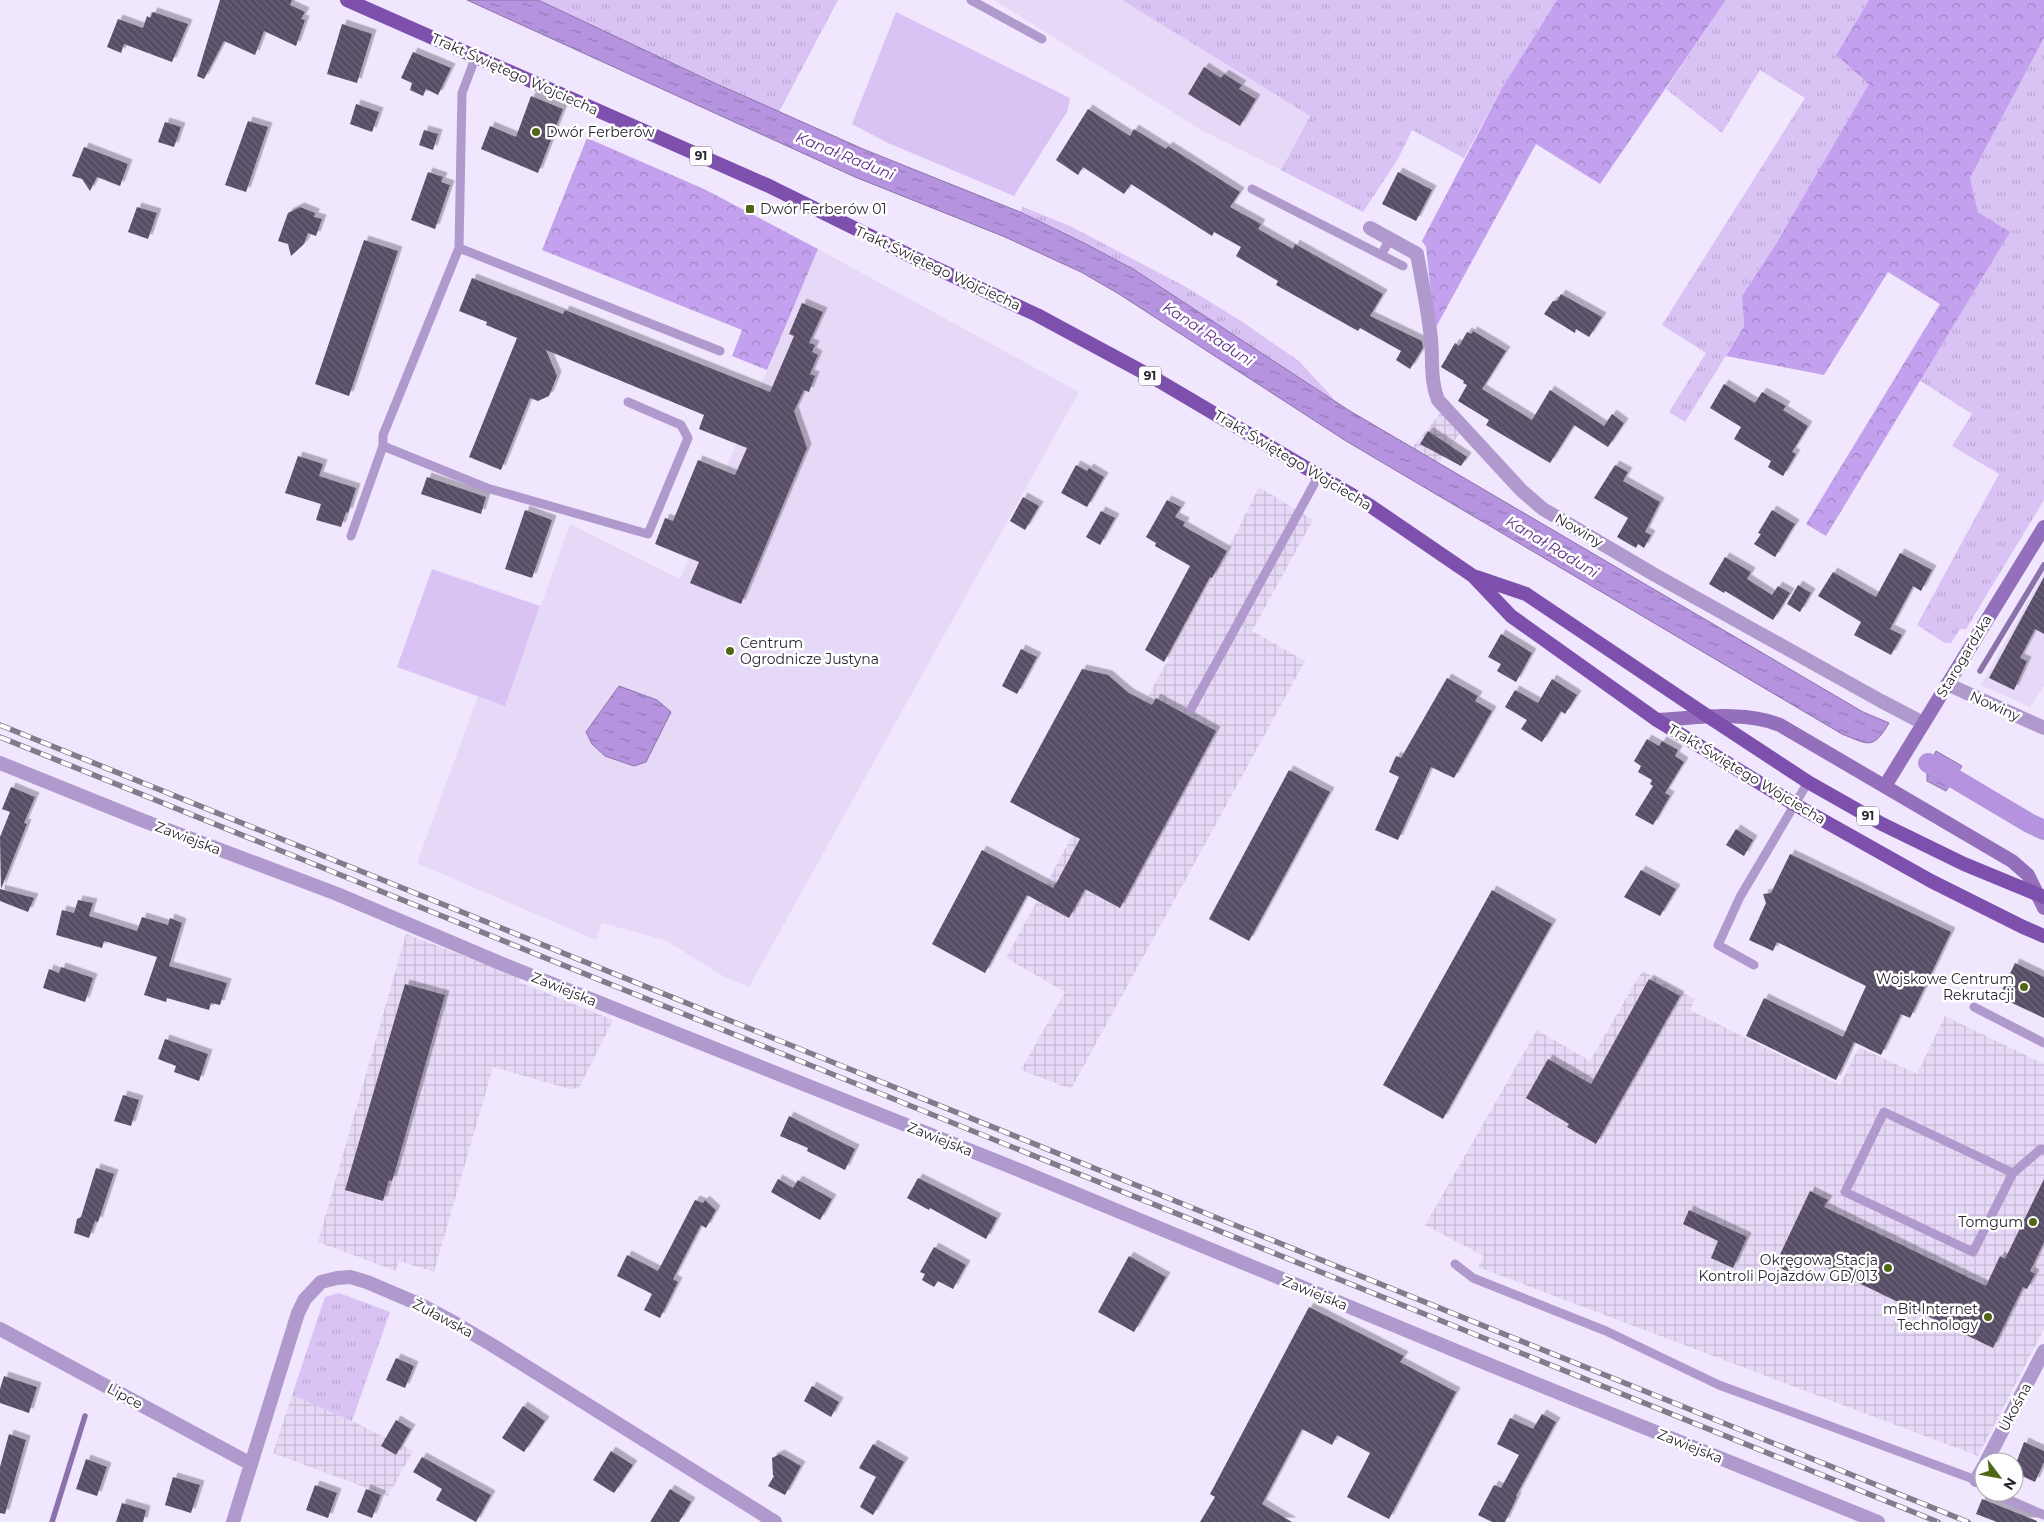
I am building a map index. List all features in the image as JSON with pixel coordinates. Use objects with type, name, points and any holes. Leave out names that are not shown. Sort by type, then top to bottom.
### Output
[{"type":"main road","name":"Trakt Świętego Wojciecha","points":[[347,0],[769,186],[923,262],[1036,314],[1154,378],[1369,505],[1473,576],[1510,616],[1657,720],[1794,804],[1931,881],[2044,936]]},
{"type":"main road","name":"Starogardzka","points":[[1885,786],[2044,526]]},
{"type":"main road","name":"Trakt Świętego Wojciecha","points":[[1473,576],[1526,594],[1808,782],[1882,824],[1964,864],[2041,896]]},
{"type":"main road","points":[[1657,720],[1708,717],[1768,720],[1780,725],[2012,861],[2028,876],[2041,896],[2044,908]]},
{"type":"street","name":"Nowiny","points":[[1370,228],[1417,254],[1429,317],[1432,382],[1438,400],[1521,490],[1543,510],[1863,692],[1923,723]]},
{"type":"street","name":"Nowiny","points":[[1947,684],[2044,728]]},
{"type":"street","name":"Zawiejska","points":[[0,763],[144,821],[337,894],[509,967],[1009,1166],[1878,1522]]},
{"type":"street","name":"Żuławska","points":[[233,1522],[298,1313],[305,1299],[321,1282],[350,1277],[385,1290],[454,1322],[775,1522]]},
{"type":"street","name":"Lipce","points":[[0,1329],[250,1464]]},
{"type":"street","name":"Ukośna","points":[[1991,1452],[2044,1351]]},
{"type":"lane","points":[[971,0],[1042,39]]},
{"type":"lane","points":[[351,536],[382,446],[383,435],[460,248],[462,92],[476,56]]},
{"type":"lane","points":[[1252,189],[1403,266]]},
{"type":"lane","points":[[1382,255],[1390,239]]},
{"type":"lane","points":[[460,248],[720,351]]},
{"type":"lane","points":[[382,446],[487,488],[648,534],[688,438],[681,425],[628,402]]},
{"type":"lane","points":[[1191,709],[1319,475]]},
{"type":"lane","points":[[1754,964],[1718,945],[1740,897],[1808,782]]},
{"type":"lane","points":[[1974,1007],[2044,1043]]},
{"type":"lane","points":[[2012,1173],[1884,1112],[1845,1192],[1972,1252],[2012,1173],[2041,1149],[2044,1150]]},
{"type":"lane","points":[[1455,1264],[1472,1278],[1606,1331],[1719,1385],[1974,1482]]},
{"type":"lane","points":[[2014,1502],[2044,1515]]},
{"type":"shaded area","points":[[994,0],[1122,0],[1310,116],[1281,170],[1201,130]]},
{"type":"shaded area","name":"Centrum Ogrodnicze Justyna","points":[[818,249],[1079,392],[749,987],[723,976],[665,940],[602,923],[596,940],[417,863],[478,696],[505,705],[570,524],[680,579]]},
{"type":"shaded area","points":[[1442,411],[1460,433],[1439,463],[1412,448]]},
{"type":"shaded area","points":[[1259,487],[1313,520],[1252,631],[1305,661],[1071,1089],[1021,1070],[1065,992],[1006,958],[1227,551]]},
{"type":"shaded area","points":[[2044,573],[2044,686],[2030,707],[1981,685]]},
{"type":"shaded area","points":[[406,934],[519,977],[519,982],[613,1020],[579,1088],[570,1089],[493,1067],[434,1272],[399,1261],[396,1271],[318,1242]]},
{"type":"shaded area","points":[[1642,971],[1695,999],[1690,1010],[1840,1085],[1859,1047],[1917,1074],[1945,1016],[2044,1064],[2044,1329],[1980,1452],[1974,1452],[1974,1454],[1478,1267],[1484,1256],[1425,1225],[1537,1030],[1590,1061]]},
{"type":"shaded area","points":[[292,1395],[386,1438],[381,1446],[396,1455],[402,1445],[413,1451],[388,1496],[273,1453]]},
{"type":"green space","points":[[538,0],[838,0],[779,112]]},
{"type":"green space","points":[[1122,0],[1557,0],[1502,88],[1464,158],[1412,130],[1398,159],[1363,212],[1281,170],[1310,116]]},
{"type":"green space","points":[[1557,0],[1726,0],[1600,184],[1536,144],[1435,329],[1426,247],[1422,241],[1502,88]]},
{"type":"green space","points":[[1726,0],[1869,0],[1836,55],[1870,84],[1776,244],[1742,296],[1744,326],[1685,422],[1669,412],[1706,353],[1662,325],[1805,98],[1760,70],[1722,133],[1666,89]]},
{"type":"green space","points":[[1869,0],[2044,0],[2044,38],[1970,178],[1978,212],[2010,232],[1826,536],[1806,524],[1940,304],[1888,272],[1824,375],[1726,356],[1744,326],[1742,296],[1776,244],[1869,84],[1836,55]]},
{"type":"green space","points":[[896,12],[1070,98],[1067,112],[1014,196],[888,143],[852,124]]},
{"type":"green space","points":[[2044,38],[2044,500],[1966,629],[1960,629],[1951,643],[1945,643],[1917,625],[1999,474],[1952,446],[1972,414],[1919,380],[2009,232],[1978,212],[1970,178]]},
{"type":"green space","points":[[587,138],[704,189],[818,249],[767,370],[732,356],[742,330],[542,250]]},
{"type":"green space","points":[[1023,207],[1070,226],[1186,287],[1241,321],[1299,361],[1333,398],[1133,269],[1020,212]]},
{"type":"green space","points":[[432,569],[540,606],[505,706],[397,667]]},
{"type":"green space","points":[[339,1293],[390,1312],[352,1421],[292,1395],[325,1297]]},
{"type":"water","points":[[467,0],[538,0],[717,84],[863,149],[1020,212],[1084,243],[1133,269],[1350,411],[1863,712],[1889,723],[1879,738],[1870,743],[1858,741],[1842,734],[1346,441],[1119,294],[1081,272],[1005,237],[855,177]]},
{"type":"water","points":[[619,686],[657,700],[671,712],[646,762],[634,766],[605,756],[592,744],[586,732]]},
{"type":"water","points":[[1936,751],[1962,766],[1946,791],[1927,781],[1927,767]]},
{"type":"building","points":[[220,0],[292,0],[290,5],[305,12],[301,19],[305,20],[296,46],[264,31],[255,55],[224,41],[204,79],[197,76]]},
{"type":"building","points":[[153,12],[188,24],[172,62],[124,44],[121,53],[107,47],[118,19],[143,28],[147,16],[150,18]]},
{"type":"building","points":[[342,24],[372,34],[357,83],[327,74]]},
{"type":"building","points":[[413,52],[451,68],[438,95],[426,89],[423,96],[410,90],[412,83],[401,78]]},
{"type":"building","points":[[1204,67],[1221,78],[1224,74],[1242,85],[1239,89],[1256,99],[1240,126],[1188,94]]},
{"type":"building","name":"Dwór Ferberów","points":[[531,96],[563,109],[538,173],[481,149],[490,126],[516,137]]},
{"type":"building","points":[[356,104],[379,112],[372,132],[350,124]]},
{"type":"building","points":[[1088,109],[1130,136],[1134,129],[1166,149],[1168,146],[1240,192],[1230,207],[1261,224],[1258,229],[1293,249],[1295,244],[1383,294],[1370,316],[1422,341],[1423,348],[1410,369],[1396,360],[1401,351],[1360,328],[1358,331],[1276,285],[1278,281],[1236,256],[1241,247],[1214,232],[1212,236],[1131,184],[1124,194],[1083,167],[1078,175],[1056,160]]},
{"type":"building","points":[[248,121],[268,127],[246,192],[225,185]]},
{"type":"building","points":[[165,122],[181,127],[174,147],[158,142]]},
{"type":"building","points":[[424,130],[438,134],[433,150],[419,145]]},
{"type":"building","points":[[84,147],[128,164],[120,186],[97,177],[90,191],[82,179],[72,176]]},
{"type":"building","points":[[428,172],[443,177],[441,182],[450,185],[435,229],[411,220]]},
{"type":"building","points":[[1398,172],[1432,190],[1416,221],[1382,204]]},
{"type":"building","points":[[137,207],[157,213],[148,239],[128,232]]},
{"type":"building","points":[[300,207],[315,213],[314,217],[322,219],[316,236],[308,233],[304,244],[291,256],[288,244],[278,241],[288,213]]},
{"type":"building","points":[[364,240],[398,251],[349,396],[315,384]]},
{"type":"building","points":[[472,278],[563,314],[565,310],[770,392],[794,336],[789,334],[802,303],[823,312],[809,343],[815,345],[812,352],[818,355],[810,374],[815,376],[809,392],[804,390],[794,411],[807,448],[741,604],[690,583],[699,562],[655,544],[665,518],[673,521],[698,460],[735,475],[747,448],[699,429],[704,415],[546,350],[557,376],[549,396],[538,401],[530,398],[501,470],[469,457],[517,338],[486,325],[487,322],[459,311]]},
{"type":"building","points":[[1561,294],[1602,317],[1589,337],[1576,329],[1575,333],[1544,314],[1553,301],[1557,301]]},
{"type":"building","points":[[1473,331],[1506,351],[1482,389],[1532,420],[1550,390],[1604,426],[1612,414],[1624,423],[1608,447],[1574,425],[1550,463],[1486,425],[1489,420],[1458,401],[1467,385],[1463,383],[1464,381],[1441,367],[1455,343],[1459,346],[1467,332],[1471,334]]},
{"type":"building","points":[[1724,384],[1755,403],[1762,392],[1786,406],[1783,410],[1808,426],[1792,452],[1796,454],[1783,476],[1768,467],[1771,461],[1734,439],[1741,427],[1710,408]]},
{"type":"building","points":[[1428,431],[1467,457],[1461,466],[1420,444]]},
{"type":"building","points":[[298,456],[323,464],[319,476],[356,488],[348,513],[346,512],[341,527],[316,520],[321,504],[285,493]]},
{"type":"building","points":[[1076,465],[1087,471],[1089,468],[1104,477],[1087,507],[1061,493]]},
{"type":"building","points":[[1615,465],[1628,472],[1623,481],[1660,502],[1645,532],[1651,535],[1644,548],[1638,544],[1636,548],[1617,537],[1628,518],[1594,498]]},
{"type":"building","points":[[427,477],[486,497],[481,514],[421,494]]},
{"type":"building","points":[[1023,497],[1039,506],[1025,530],[1010,521]]},
{"type":"building","points":[[1167,500],[1181,507],[1175,517],[1185,522],[1183,526],[1227,551],[1212,578],[1210,577],[1164,662],[1145,650],[1190,566],[1155,546],[1156,543],[1146,537]]},
{"type":"building","points":[[525,510],[552,520],[532,578],[505,569]]},
{"type":"building","points":[[1772,510],[1795,524],[1775,557],[1754,544],[1761,534],[1758,533]]},
{"type":"building","points":[[1101,511],[1115,518],[1100,545],[1086,537]]},
{"type":"building","points":[[1900,553],[1932,570],[1921,591],[1913,586],[1890,629],[1902,635],[1891,655],[1854,635],[1861,622],[1818,596],[1833,572],[1876,597]]},
{"type":"building","points":[[1725,557],[1751,572],[1747,579],[1772,595],[1778,586],[1790,593],[1773,620],[1725,591],[1724,593],[1709,584]]},
{"type":"building","points":[[2044,577],[2044,634],[2035,629],[2020,658],[2027,661],[2014,690],[1989,678]]},
{"type":"building","points":[[1798,585],[1811,593],[1800,612],[1787,604]]},
{"type":"building","points":[[1501,634],[1532,653],[1516,682],[1497,671],[1501,664],[1488,657]]},
{"type":"building","points":[[1021,649],[1037,657],[1017,694],[1002,686]]},
{"type":"building","points":[[1082,669],[1108,675],[1129,693],[1152,705],[1156,698],[1216,731],[1120,908],[1085,889],[1069,918],[1027,895],[985,973],[932,944],[982,850],[1053,888],[1058,880],[1080,839],[1010,802]]},
{"type":"building","points":[[1447,678],[1478,696],[1475,701],[1492,711],[1454,778],[1431,767],[1398,840],[1375,830],[1399,777],[1389,772],[1396,756],[1401,758]]},
{"type":"building","points":[[1552,679],[1577,695],[1565,714],[1561,711],[1542,742],[1521,729],[1527,720],[1505,707],[1515,690],[1538,703]]},
{"type":"building","points":[[1647,739],[1659,746],[1662,741],[1678,750],[1675,756],[1684,762],[1665,793],[1670,796],[1653,825],[1635,815],[1653,786],[1650,784],[1652,780],[1638,772],[1641,766],[1634,761]]},
{"type":"building","points":[[1289,770],[1330,792],[1249,941],[1209,919]]},
{"type":"building","points":[[11,787],[35,797],[24,823],[27,824],[1,889],[0,837],[10,812],[2,809]]},
{"type":"building","points":[[1736,829],[1753,840],[1744,856],[1726,845]]},
{"type":"building","points":[[1790,854],[1951,932],[1910,1018],[1901,1014],[1881,1055],[1854,1042],[1836,1080],[1746,1036],[1764,998],[1843,1037],[1866,986],[1777,942],[1773,951],[1749,940],[1766,903],[1763,894],[1771,893]]},
{"type":"building","points":[[1641,870],[1676,889],[1660,916],[1624,897]]},
{"type":"building","points":[[0,889],[34,898],[28,912],[0,901]]},
{"type":"building","points":[[1492,890],[1552,924],[1443,1119],[1383,1085]]},
{"type":"building","points":[[78,900],[93,903],[89,916],[137,931],[142,917],[168,925],[170,918],[182,923],[169,966],[227,983],[220,1005],[211,1003],[209,1010],[167,998],[166,1002],[144,995],[157,957],[104,941],[102,948],[56,935],[62,910],[74,913]]},
{"type":"building","name":"Wojskowe Centrum Rekrutacji","points":[[2015,963],[2044,977],[2044,1018],[1999,997]]},
{"type":"building","points":[[61,967],[93,978],[85,1002],[43,988],[49,969],[59,973]]},
{"type":"building","points":[[1649,979],[1680,996],[1596,1144],[1567,1127],[1569,1124],[1526,1098],[1548,1059],[1591,1084]]},
{"type":"building","points":[[405,984],[445,995],[392,1181],[389,1180],[383,1201],[345,1190]]},
{"type":"building","points":[[165,1039],[208,1054],[199,1081],[174,1072],[176,1066],[158,1059]]},
{"type":"building","points":[[123,1095],[139,1100],[131,1126],[114,1121]]},
{"type":"building","points":[[789,1116],[855,1149],[845,1170],[807,1151],[808,1148],[780,1136]]},
{"type":"building","points":[[96,1168],[114,1174],[98,1222],[95,1221],[89,1238],[74,1233],[77,1219],[81,1217]]},
{"type":"building","points":[[918,1178],[997,1218],[986,1239],[930,1208],[929,1210],[907,1198]]},
{"type":"building","points":[[778,1179],[793,1188],[798,1180],[832,1199],[820,1220],[771,1192]]},
{"type":"building","points":[[2044,1179],[2044,1242],[2030,1271],[2035,1274],[2027,1289],[2023,1287],[1993,1348],[1801,1255],[1792,1274],[1775,1265],[1810,1191],[1828,1200],[1824,1207],[1986,1286],[2000,1256],[2005,1259]]},
{"type":"building","points":[[695,1200],[703,1203],[705,1200],[716,1210],[706,1228],[701,1225],[673,1279],[678,1282],[660,1318],[644,1310],[652,1294],[617,1276],[627,1255],[658,1271]]},
{"type":"building","points":[[1689,1210],[1747,1237],[1733,1268],[1711,1258],[1718,1241],[1683,1224]]},
{"type":"building","points":[[934,1247],[966,1265],[953,1289],[938,1281],[934,1287],[922,1280],[925,1274],[920,1272]]},
{"type":"building","points":[[1129,1256],[1166,1277],[1134,1332],[1098,1312]]},
{"type":"building","points":[[1309,1307],[1404,1356],[1400,1362],[1456,1392],[1389,1519],[1347,1497],[1370,1453],[1337,1435],[1332,1445],[1302,1429],[1262,1504],[1292,1522],[1200,1522],[1215,1497],[1210,1494]]},
{"type":"building","points":[[396,1358],[414,1366],[405,1388],[386,1380]]},
{"type":"building","points":[[4,1376],[37,1387],[29,1413],[0,1403],[0,1389]]},
{"type":"building","points":[[812,1386],[839,1402],[831,1417],[804,1401]]},
{"type":"building","points":[[523,1406],[545,1421],[524,1452],[502,1438]]},
{"type":"building","points":[[1542,1414],[1556,1422],[1516,1496],[1505,1522],[1492,1522],[1478,1515],[1494,1485],[1501,1488],[1519,1455],[1497,1444],[1510,1418],[1533,1429]]},
{"type":"building","points":[[396,1420],[411,1429],[396,1455],[381,1446]]},
{"type":"building","points":[[9,1434],[26,1440],[5,1514],[0,1513],[0,1467]]},
{"type":"building","points":[[2024,1442],[2044,1451],[2044,1462],[2035,1482],[2024,1477],[2024,1452],[2020,1452]]},
{"type":"building","points":[[873,1444],[904,1462],[873,1515],[860,1507],[876,1477],[859,1468]]},
{"type":"building","points":[[611,1451],[633,1465],[614,1493],[593,1480]]},
{"type":"building","points":[[780,1454],[801,1466],[785,1495],[768,1486],[774,1476],[772,1458]]},
{"type":"building","points":[[422,1457],[491,1495],[476,1522],[436,1500],[442,1489],[413,1472]]},
{"type":"building","points":[[86,1459],[107,1467],[97,1496],[76,1489]]},
{"type":"building","points":[[173,1477],[200,1485],[191,1513],[165,1505]]},
{"type":"building","points":[[315,1485],[337,1493],[328,1518],[306,1510]]},
{"type":"building","points":[[366,1489],[381,1495],[372,1518],[357,1512]]},
{"type":"building","points":[[670,1489],[691,1502],[679,1522],[650,1522]]},
{"type":"building","points":[[1981,1502],[1990,1502],[2037,1522],[1997,1522],[1976,1514]]},
{"type":"building","points":[[122,1503],[146,1510],[143,1522],[116,1522]]},
{"type":"waterway","points":[[1980,671],[2044,565]]},
{"type":"waterway","name":"Kanał Raduni","points":[[1928,763],[2044,830]]},
{"type":"waterway","points":[[52,1522],[85,1416]]},
{"type":"railway","points":[[0,725],[1968,1522]]},
{"type":"railway","points":[[0,737],[1938,1522]]},
{"type":"place","name":"Dwór Ferberów","points":[[536,132]]},
{"type":"place","name":"Dwór Ferberów 01","points":[[750,209]]},
{"type":"place","name":"Centrum Ogrodnicze Justyna","points":[[730,651]]},
{"type":"place","name":"Wojskowe Centrum Rekrutacji","points":[[2024,987]]},
{"type":"place","name":"Tomgum","points":[[2033,1222]]},
{"type":"place","name":"Okręgowa Stacja Kontroli Pojazdów GD/013","points":[[1888,1268]]},
{"type":"place","name":"mBit Internet Technology","points":[[1988,1317]]}]
